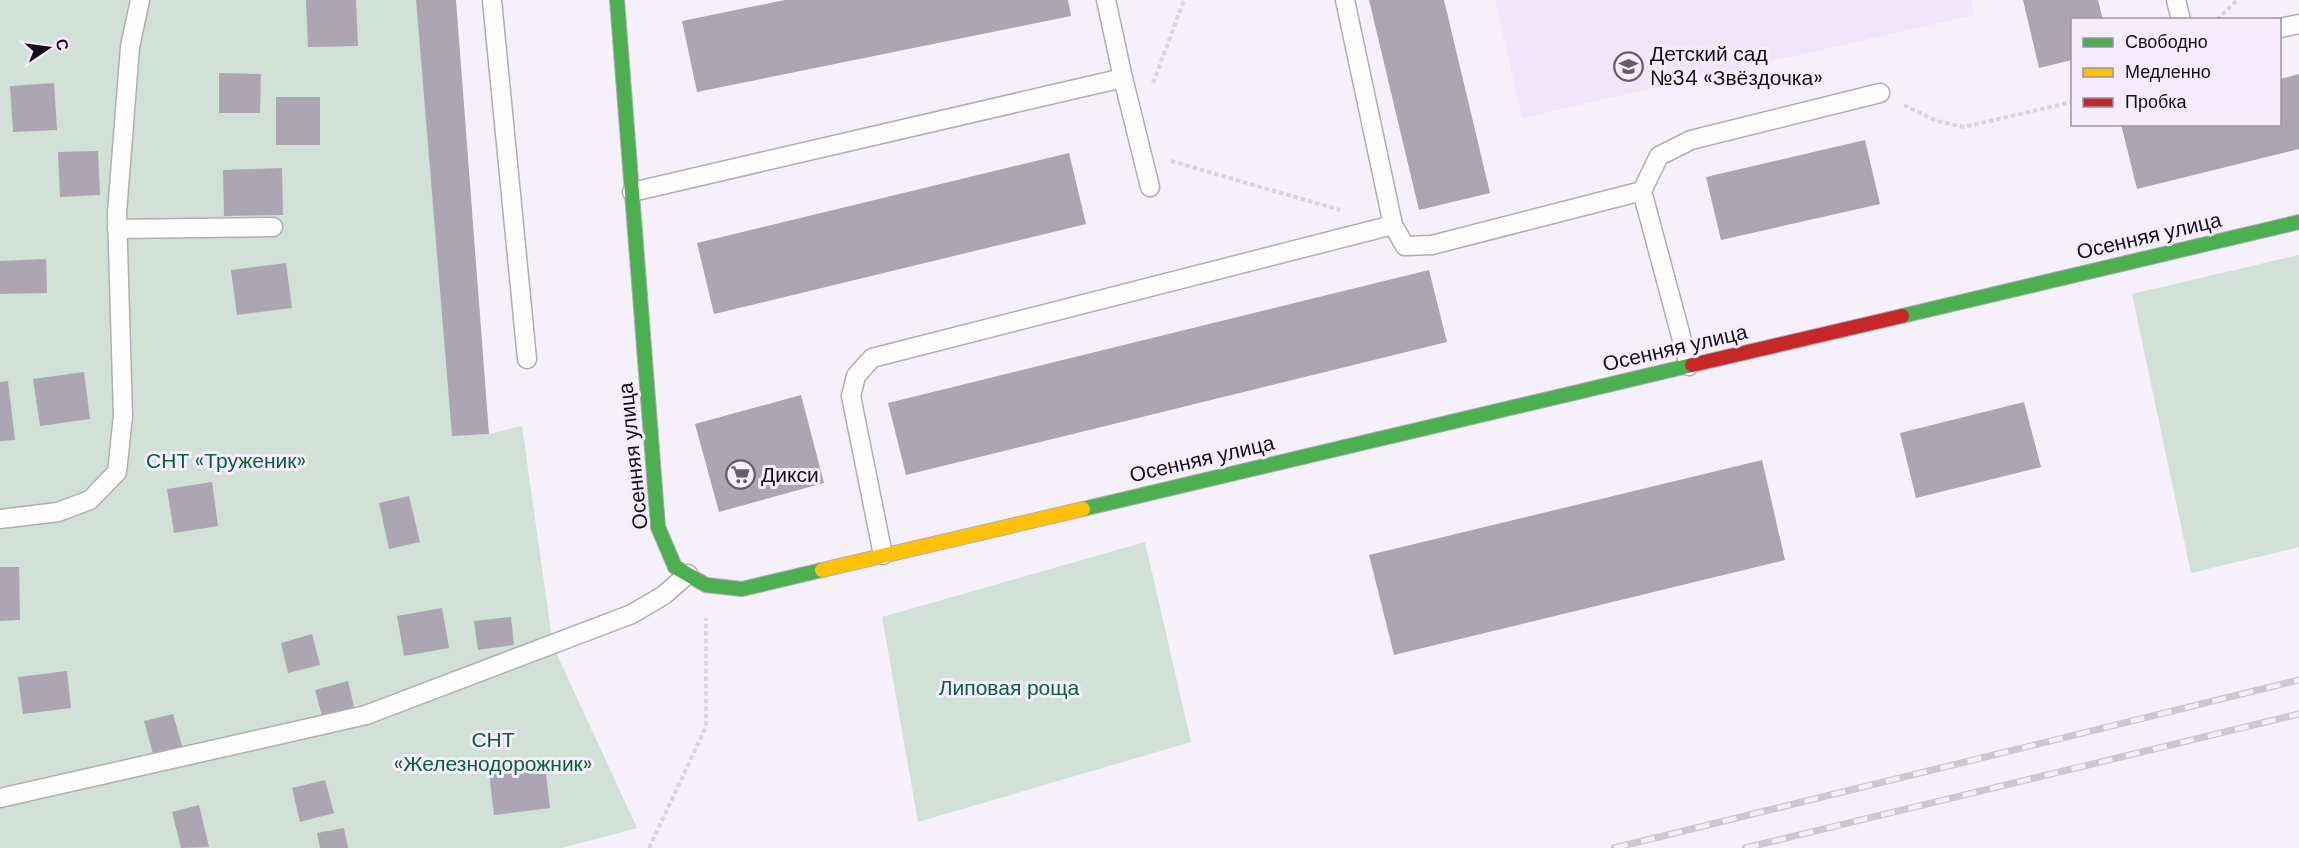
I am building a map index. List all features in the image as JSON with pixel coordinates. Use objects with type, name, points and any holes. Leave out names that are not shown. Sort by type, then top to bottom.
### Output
[{"type":"street","name":"Осенняя улица","points":[[617,0],[658,527],[675,567],[706,585],[742,589],[2299,222]]},
{"type":"lane","points":[[0,519],[58,512],[90,500],[117,472],[123,416],[117,213],[130,47],[140,0]]},
{"type":"lane","points":[[492,0],[527,359]]},
{"type":"lane","points":[[1106,0],[1150,187]]},
{"type":"lane","points":[[1345,0],[1394,225],[1405,246],[1432,245],[1642,191]]},
{"type":"lane","points":[[2176,0],[2180,18]]},
{"type":"lane","points":[[2281,28],[2299,24]]},
{"type":"lane","points":[[632,192],[1124,78]]},
{"type":"lane","points":[[1689,366],[1642,191],[1659,156],[1691,140],[1881,93]]},
{"type":"lane","points":[[883,555],[851,396],[856,376],[872,358],[1394,225]]},
{"type":"lane","points":[[117,229],[273,227]]},
{"type":"lane","points":[[0,798],[366,715],[632,614],[664,595],[688,574]]},
{"type":"path","points":[[1136,125],[1184,0]]},
{"type":"path","points":[[2219,18],[2238,0]]},
{"type":"path","points":[[1881,93],[1937,121],[1964,127],[2071,102]]},
{"type":"path","points":[[1142,152],[1348,212]]},
{"type":"path","points":[[650,848],[706,727],[706,585]]},
{"type":"shaded area","name":"Детский сад №34 «Звёздочка»","points":[[1495,0],[1971,0],[1974,15],[1522,118]]},
{"type":"green space","name":"СНТ «Труженик»","points":[[0,0],[416,0],[452,435],[489,434],[522,426],[553,646],[637,828],[562,848],[0,848]]},
{"type":"green space","points":[[2299,255],[2299,547],[2191,573],[2132,294]]},
{"type":"green space","name":"Липовая роща","points":[[1145,542],[1191,742],[918,822],[882,617]]},
{"type":"building","points":[[306,0],[356,0],[358,46],[308,47]]},
{"type":"building","points":[[416,0],[456,0],[489,434],[452,436]]},
{"type":"building","points":[[785,0],[1068,0],[1071,16],[697,92],[682,21]]},
{"type":"building","points":[[1369,0],[1444,0],[1490,193],[1419,210]]},
{"type":"building","points":[[2023,0],[2098,0],[2102,18],[2071,18],[2071,60],[2039,68]]},
{"type":"building","points":[[219,73],[261,74],[260,113],[219,113]]},
{"type":"building","points":[[2299,74],[2299,149],[2137,189],[2121,126],[2281,126],[2281,79]]},
{"type":"building","points":[[54,83],[57,130],[13,132],[10,86]]},
{"type":"building","points":[[276,97],[320,97],[320,145],[276,145]]},
{"type":"building","points":[[1865,140],[1880,204],[1721,240],[1706,177]]},
{"type":"building","points":[[98,151],[100,195],[60,197],[58,152]]},
{"type":"building","points":[[1069,153],[1086,224],[714,314],[697,243]]},
{"type":"building","points":[[282,168],[283,215],[224,216],[223,170]]},
{"type":"building","points":[[46,259],[47,293],[0,294],[0,261]]},
{"type":"building","points":[[286,263],[292,308],[237,315],[231,270]]},
{"type":"building","points":[[1429,270],[1447,342],[906,475],[888,403]]},
{"type":"building","points":[[84,372],[90,419],[40,426],[33,379]]},
{"type":"building","points":[[8,381],[15,440],[0,441],[0,382]]},
{"type":"building","points":[[801,395],[824,483],[719,512],[695,424]]},
{"type":"building","points":[[2024,402],[2041,467],[1916,498],[1900,433]]},
{"type":"building","points":[[1762,460],[1785,560],[1394,655],[1369,555]]},
{"type":"building","points":[[212,482],[218,526],[174,533],[167,489]]},
{"type":"building","points":[[409,496],[420,542],[389,549],[379,503]]},
{"type":"building","points":[[0,567],[19,567],[20,620],[0,621]]},
{"type":"building","points":[[442,608],[449,648],[404,656],[397,616]]},
{"type":"building","points":[[511,617],[514,645],[478,650],[474,621]]},
{"type":"building","points":[[312,634],[320,665],[288,673],[281,643]]},
{"type":"building","points":[[67,671],[71,708],[23,714],[18,677]]},
{"type":"building","points":[[348,681],[354,707],[322,716],[315,690]]},
{"type":"building","points":[[173,714],[183,749],[154,757],[144,721]]},
{"type":"building","points":[[544,757],[550,808],[494,815],[488,764]]},
{"type":"building","points":[[325,780],[334,813],[300,822],[292,788]]},
{"type":"building","points":[[199,805],[209,847],[181,848],[172,812]]},
{"type":"building","points":[[344,828],[348,848],[320,848],[317,833]]},
{"type":"railway","points":[[1614,848],[2299,680]]},
{"type":"railway","points":[[1745,848],[2299,714]]},
{"type":"traffic: fast","points":[[617,0],[658,527],[675,567],[706,585],[742,589],[822,570]]},
{"type":"traffic: fast","points":[[1902,316],[2299,222]]},
{"type":"traffic: fast","points":[[1083,509],[1692,365]]},
{"type":"traffic: slow","points":[[822,570],[1083,509]]},
{"type":"traffic: jam","points":[[1692,365],[1902,316]]},
{"type":"place","name":"Детский сад №34 «Звёздочка»","points":[[1629,66]]},
{"type":"place","name":"Дикси","points":[[740,475]]},
{"type":"park label","name":"СНТ «Железнодорожник»","points":[[493,752]]}]
